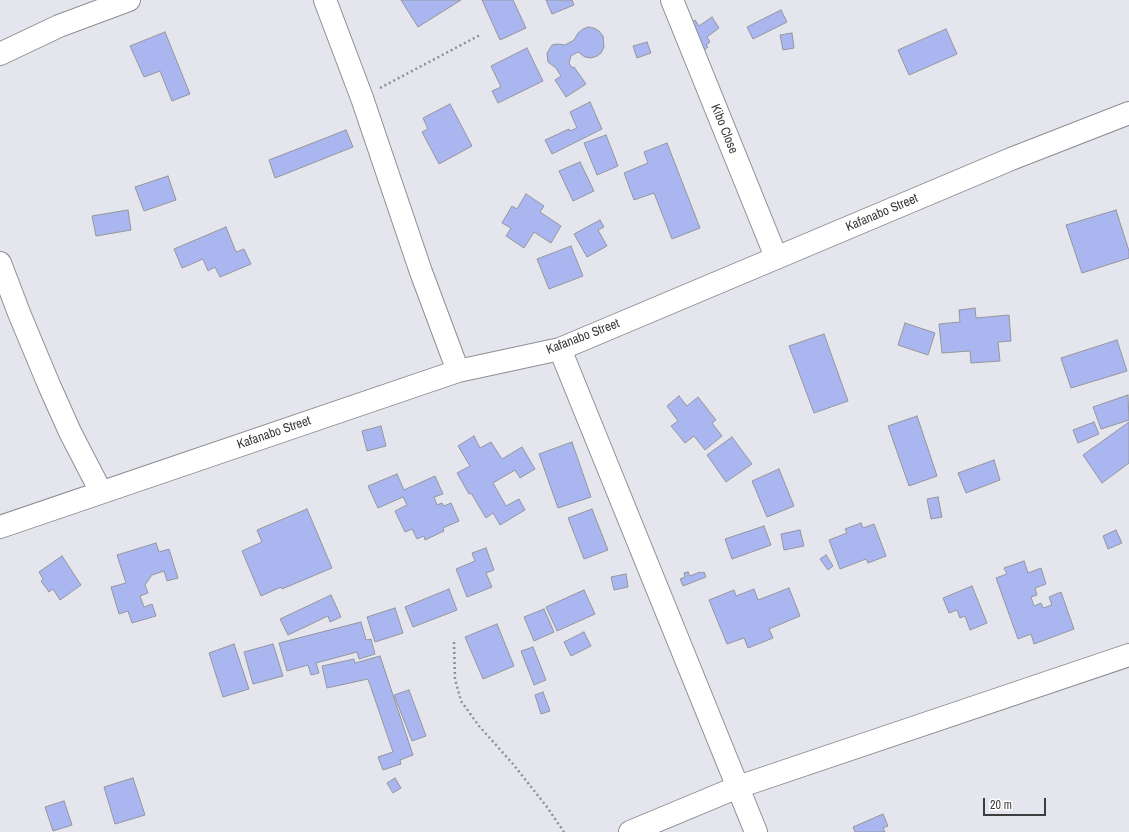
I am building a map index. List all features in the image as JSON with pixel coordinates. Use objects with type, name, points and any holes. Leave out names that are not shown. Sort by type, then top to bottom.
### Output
[{"type":"street","points":[[0,54],[59,26],[129,0]]},
{"type":"street","points":[[325,0],[362,98],[421,272],[458,371]]},
{"type":"street","name":"Kibo Close","points":[[672,0],[776,257]]},
{"type":"street","name":"Kafanabo Street","points":[[0,527],[458,371],[560,349],[1011,159],[1129,113]]},
{"type":"street","points":[[0,263],[49,385],[70,432],[101,492]]},
{"type":"street","points":[[560,349],[756,832]]},
{"type":"street","points":[[630,832],[738,787],[1129,655]]},
{"type":"path","points":[[362,98],[480,35]]},
{"type":"path","points":[[454,642],[455,679],[461,701],[479,726],[518,770],[547,807],[564,832]]},
{"type":"building","points":[[401,0],[461,0],[418,27]]},
{"type":"building","points":[[482,0],[513,0],[526,28],[500,40]]},
{"type":"building","points":[[546,0],[572,0],[574,5],[552,14]]},
{"type":"building","points":[[781,10],[787,22],[753,39],[747,27]]},
{"type":"building","points":[[712,17],[719,28],[707,37],[710,42],[706,45],[708,47],[704,50],[688,26],[695,20],[699,26]]},
{"type":"building","points":[[588,27],[599,31],[603,36],[604,47],[601,53],[591,58],[585,57],[578,52],[571,56],[569,63],[572,68],[574,67],[586,84],[566,97],[555,80],[561,76],[556,68],[548,62],[547,53],[552,45],[565,45],[574,40],[578,33]]},
{"type":"building","points":[[946,29],[957,54],[909,75],[898,50]]},
{"type":"building","points":[[165,32],[190,94],[172,101],[160,71],[144,77],[130,46]]},
{"type":"building","points":[[792,33],[794,48],[783,50],[780,35]]},
{"type":"building","points":[[647,42],[651,53],[637,58],[633,46]]},
{"type":"building","points":[[527,48],[543,81],[498,103],[492,91],[501,87],[491,66]]},
{"type":"building","points":[[590,102],[602,129],[552,154],[545,140],[569,129],[570,131],[577,128],[570,112]]},
{"type":"building","points":[[450,104],[472,146],[439,164],[422,132],[428,129],[423,118]]},
{"type":"building","points":[[346,130],[353,147],[275,178],[269,160]]},
{"type":"building","points":[[606,135],[618,166],[597,175],[584,143]]},
{"type":"building","points":[[667,143],[700,228],[672,239],[654,193],[634,200],[624,173],[648,163],[644,152]]},
{"type":"building","points":[[580,162],[594,191],[573,201],[559,171]]},
{"type":"building","points":[[168,176],[176,200],[144,211],[135,187]]},
{"type":"building","points":[[526,194],[544,206],[540,212],[561,226],[551,243],[534,232],[524,248],[506,236],[511,228],[502,223],[512,206],[517,209]]},
{"type":"building","points":[[128,210],[131,230],[96,236],[92,216]]},
{"type":"building","points":[[1116,210],[1129,251],[1129,258],[1082,273],[1066,225]]},
{"type":"building","points":[[600,220],[604,227],[598,230],[607,246],[587,257],[574,234]]},
{"type":"building","points":[[226,227],[236,252],[244,249],[251,264],[220,277],[215,267],[208,271],[203,259],[182,268],[174,249]]},
{"type":"building","points":[[571,246],[583,276],[549,289],[537,259]]},
{"type":"building","points":[[975,308],[976,318],[1009,315],[1011,341],[998,342],[1000,361],[971,363],[970,351],[942,353],[939,324],[960,322],[959,310]]},
{"type":"building","points":[[905,323],[935,333],[928,355],[898,345]]},
{"type":"building","points":[[824,334],[848,401],[814,413],[789,346]]},
{"type":"building","points":[[1117,340],[1127,371],[1071,388],[1061,358]]},
{"type":"building","points":[[1128,395],[1129,420],[1101,429],[1093,407]]},
{"type":"building","points":[[679,396],[687,406],[698,397],[716,420],[712,423],[722,436],[705,450],[694,436],[685,443],[671,426],[678,421],[667,406]]},
{"type":"building","points":[[917,416],[937,476],[909,486],[888,426]]},
{"type":"building","points":[[1094,422],[1099,434],[1078,443],[1073,430]]},
{"type":"building","points":[[1129,422],[1129,463],[1102,483],[1083,455]]},
{"type":"building","points":[[381,426],[386,446],[367,451],[362,431]]},
{"type":"building","points":[[474,436],[480,448],[491,442],[502,459],[522,447],[535,469],[520,478],[515,470],[493,483],[506,506],[519,499],[525,510],[500,525],[493,513],[486,518],[471,493],[469,494],[457,473],[470,466],[458,446]]},
{"type":"building","points":[[732,437],[752,464],[726,482],[707,455]]},
{"type":"building","points":[[572,442],[591,497],[558,508],[539,454]]},
{"type":"building","points":[[994,460],[1000,480],[966,493],[958,473]]},
{"type":"building","points":[[779,469],[794,506],[767,517],[752,481]]},
{"type":"building","points":[[397,474],[404,490],[435,476],[443,494],[434,497],[437,505],[442,503],[444,506],[451,503],[459,521],[443,528],[444,531],[425,540],[424,536],[417,539],[412,529],[405,532],[395,511],[407,505],[403,497],[378,508],[368,486]]},
{"type":"building","points":[[938,497],[942,517],[931,519],[927,499]]},
{"type":"building","points":[[307,509],[332,568],[261,596],[242,551],[262,542],[257,530]]},
{"type":"building","points":[[592,509],[608,550],[584,559],[568,518]]},
{"type":"building","points":[[861,523],[863,528],[874,524],[886,556],[868,563],[866,559],[840,569],[829,540],[847,533],[845,529]]},
{"type":"building","points":[[764,526],[771,545],[732,559],[725,539]]},
{"type":"building","points":[[800,530],[804,546],[784,550],[781,534]]},
{"type":"building","points":[[1116,530],[1122,543],[1108,549],[1103,536]]},
{"type":"building","points":[[156,543],[159,552],[169,549],[178,578],[167,581],[164,571],[152,575],[145,585],[148,593],[140,596],[144,607],[152,604],[156,616],[132,623],[128,611],[119,614],[111,587],[126,583],[117,555]]},
{"type":"building","points":[[486,548],[494,570],[486,573],[492,587],[467,597],[456,569],[475,561],[472,553]]},
{"type":"building","points":[[826,555],[833,566],[828,570],[820,559]]},
{"type":"building","points":[[62,556],[81,585],[60,600],[53,589],[49,592],[41,581],[43,579],[39,572]]},
{"type":"building","points":[[1024,561],[1028,573],[1041,568],[1046,584],[1035,588],[1037,595],[1031,597],[1034,606],[1041,603],[1043,608],[1052,605],[1049,597],[1061,592],[1074,629],[1034,644],[1031,634],[1018,639],[996,578],[1007,574],[1004,568]]},
{"type":"building","points":[[688,572],[690,576],[704,572],[706,577],[683,586],[680,579],[685,577],[684,573]]},
{"type":"building","points":[[626,574],[628,587],[614,590],[611,577]]},
{"type":"building","points":[[972,586],[987,623],[970,630],[965,616],[960,618],[957,610],[949,613],[943,598]]},
{"type":"building","points":[[789,588],[800,616],[769,629],[773,638],[748,648],[744,638],[727,644],[709,600],[734,590],[736,596],[754,589],[758,600]]},
{"type":"building","points":[[449,589],[457,610],[413,627],[405,607]]},
{"type":"building","points":[[584,590],[595,614],[557,631],[546,607]]},
{"type":"building","points":[[331,595],[341,617],[330,622],[328,616],[288,635],[280,619]]},
{"type":"building","points":[[395,608],[403,633],[375,642],[367,617]]},
{"type":"building","points":[[544,609],[554,632],[534,641],[524,617]]},
{"type":"building","points":[[361,622],[366,640],[371,639],[375,654],[359,659],[357,652],[316,663],[319,673],[311,675],[308,665],[287,671],[279,643]]},
{"type":"building","points":[[497,624],[514,666],[483,679],[465,637]]},
{"type":"building","points":[[584,632],[591,646],[571,656],[564,642]]},
{"type":"building","points":[[234,644],[249,689],[223,697],[209,653]]},
{"type":"building","points":[[273,644],[283,676],[253,684],[244,652]]},
{"type":"building","points":[[533,647],[546,680],[534,685],[521,651]]},
{"type":"building","points":[[380,656],[413,755],[400,760],[401,764],[383,770],[378,757],[393,752],[368,679],[327,688],[322,666],[354,659],[355,663]]},
{"type":"building","points":[[409,690],[426,736],[412,741],[394,695]]},
{"type":"building","points":[[543,692],[550,711],[541,714],[535,695]]},
{"type":"building","points":[[133,778],[145,815],[115,824],[104,787]]},
{"type":"building","points":[[395,778],[401,788],[393,793],[387,783]]},
{"type":"building","points":[[64,801],[72,825],[53,831],[45,807]]},
{"type":"building","points":[[883,814],[888,826],[883,828],[885,832],[855,832],[853,827]]}]
